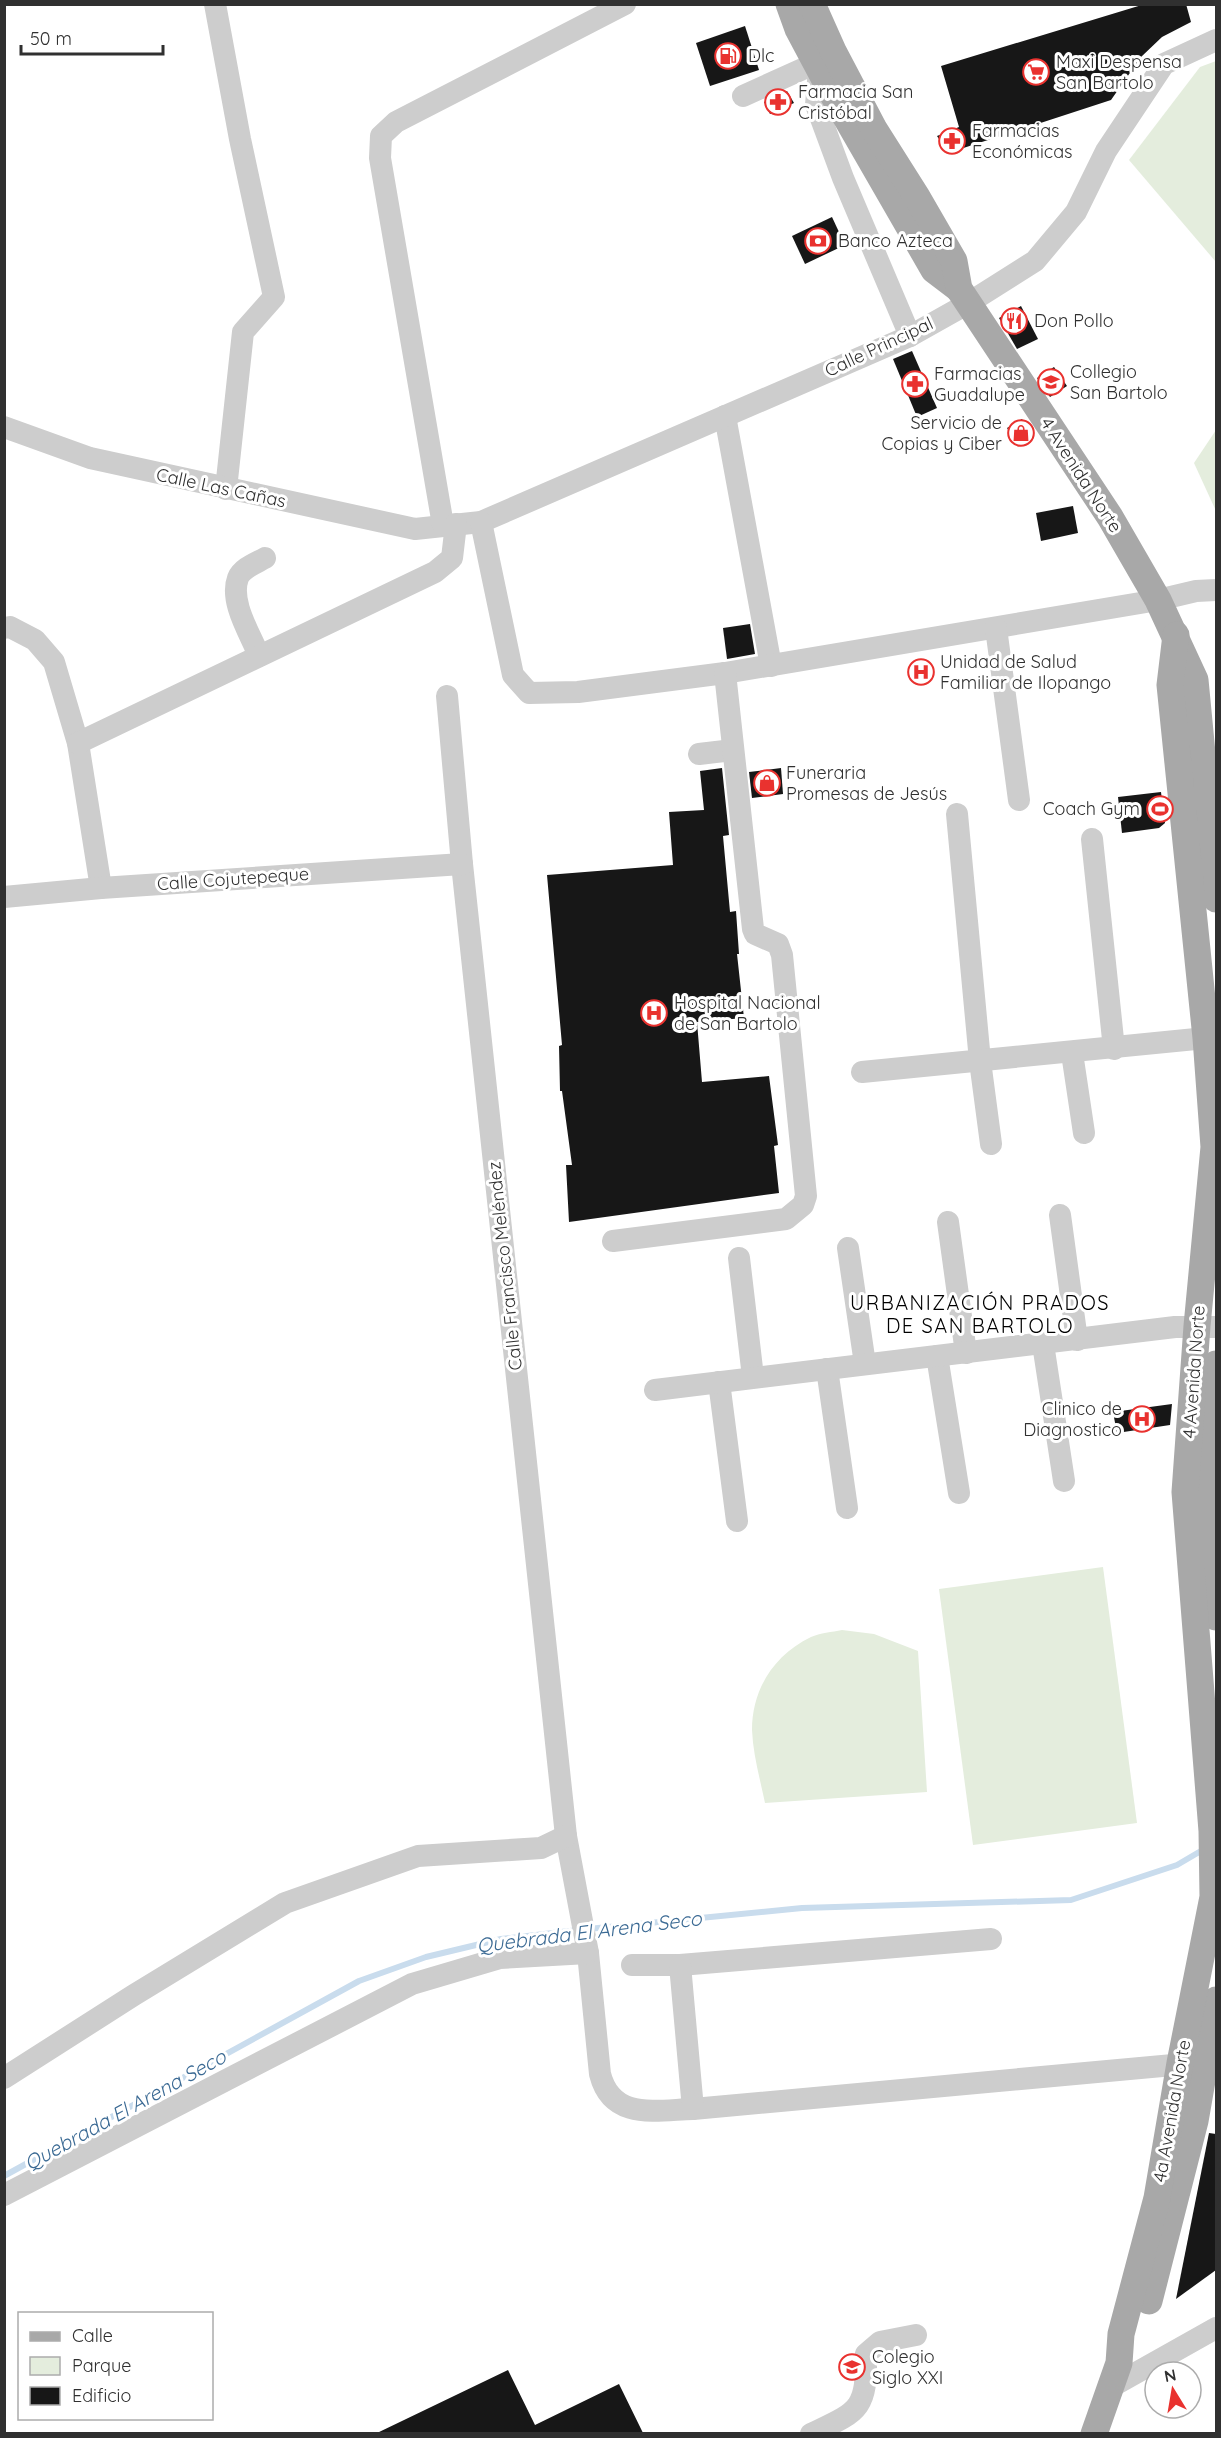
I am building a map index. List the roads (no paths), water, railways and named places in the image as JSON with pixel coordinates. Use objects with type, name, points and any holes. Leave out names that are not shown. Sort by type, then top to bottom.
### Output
[{"type":"main road","points":[[789,4],[823,61],[934,270],[963,296]]},
{"type":"main road","points":[[812,4],[823,61],[923,194],[954,261],[963,296]]},
{"type":"main road","name":"4 Avenida Norte","points":[[963,296],[1110,517],[1158,600],[1195,680],[1216,899]]},
{"type":"main road","name":"4 Avenida Norte","points":[[1176,635],[1170,685],[1211,1038],[1214,1147],[1207,1326],[1185,1491],[1212,1831],[1212,1858]]},
{"type":"main road","name":"4 Avenida Norte","points":[[1216,1364],[1207,1492],[1216,1617]]},
{"type":"main road","name":"4a Avenida Norte","points":[[1094,2433],[1115,2375],[1121,2334],[1209,1996],[1213,1897],[1212,1858]]},
{"type":"street","points":[[215,4],[240,139],[274,297],[243,332],[226,489]]},
{"type":"street","points":[[78,743],[435,572],[452,558],[449,524],[380,158],[381,136],[396,122],[625,4]]},
{"type":"street","name":"Calle Principal","points":[[449,524],[481,522],[910,336],[963,296],[1035,261],[1076,212],[1106,151],[1164,64],[1216,40]]},
{"type":"street","points":[[743,96],[823,61]]},
{"type":"street","points":[[823,61],[816,105],[843,178],[910,336]]},
{"type":"street","points":[[725,416],[771,666]]},
{"type":"street","name":"Calle Las Cañas","points":[[4,427],[90,458],[226,489],[415,529],[449,524]]},
{"type":"street","points":[[481,522],[513,675],[529,693],[578,692],[725,674],[1158,600],[1196,591],[1216,590]]},
{"type":"street","points":[[259,656],[238,605],[236,590],[239,576],[249,566],[265,558]]},
{"type":"street","points":[[7,627],[35,640],[54,662],[78,743],[101,888]]},
{"type":"street","points":[[996,627],[1019,800]]},
{"type":"street","points":[[613,1241],[786,1219],[803,1205],[806,1196],[807,1187],[782,955],[778,944],[755,934],[753,929],[725,674]]},
{"type":"street","name":"Calle Francisco Meléndez","points":[[447,696],[462,864],[566,1836],[587,1947],[600,2074],[604,2091],[616,2102],[631,2109],[693,2109],[1193,2063]]},
{"type":"street","points":[[699,754],[733,750]]},
{"type":"street","points":[[957,814],[980,1061],[991,1144]]},
{"type":"street","points":[[1092,838],[1114,1049]]},
{"type":"street","name":"Calle Cojutepeque","points":[[4,897],[101,888],[462,864]]},
{"type":"street","points":[[862,1072],[1211,1038]]},
{"type":"street","points":[[1072,1053],[1083,1133]]},
{"type":"street","points":[[1060,1215],[1077,1340]]},
{"type":"street","points":[[948,1222],[966,1353]]},
{"type":"street","points":[[848,1248],[865,1364]]},
{"type":"street","points":[[739,1258],[753,1377]]},
{"type":"street","points":[[655,1390],[1207,1326]]},
{"type":"street","points":[[1043,1344],[1064,1481]]},
{"type":"street","points":[[937,1356],[959,1493]]},
{"type":"street","points":[[827,1369],[847,1508]]},
{"type":"street","points":[[719,1382],[737,1521]]},
{"type":"street","points":[[4,2078],[285,1903],[418,1857],[541,1848],[566,1836]]},
{"type":"street","points":[[632,1965],[680,1965],[990,1940]]},
{"type":"street","points":[[4,2195],[412,1984],[500,1958],[587,1947]]},
{"type":"street","points":[[680,1965],[693,2109]]},
{"type":"street","points":[[1115,2375],[1216,2328]]},
{"type":"street","points":[[811,2433],[848,2416],[862,2402],[866,2385],[866,2355],[880,2342],[916,2335]]},
{"type":"waterway","name":"Quebrada El Arena Seco","points":[[588,1929],[802,1908],[1071,1900],[1177,1865],[1206,1848]]},
{"type":"waterway","name":"Quebrada El Arena Seco","points":[[4,2176],[359,1981],[426,1957],[501,1939],[578,1930]]},
{"type":"place","name":"Dlc","points":[[728,56]]},
{"type":"place","name":"Maxi Despensa San Bartolo","points":[[1036,72]]},
{"type":"place","name":"Farmacia San Cristóbal","points":[[778,102]]},
{"type":"place","name":"Farmacias Económicas","points":[[952,141]]},
{"type":"place","name":"Banco Azteca","points":[[818,241]]},
{"type":"place","name":"Don Pollo","points":[[1014,321]]},
{"type":"place","name":"Collegio San Bartolo","points":[[1051,382]]},
{"type":"place","name":"Farmacias Guadalupe","points":[[915,384]]},
{"type":"place","name":"Servicio de Copias y Ciber","points":[[1021,433]]},
{"type":"place","name":"Unidad de Salud Familiar de Ilopango","points":[[921,672]]},
{"type":"place","name":"Funeraria Promesas de Jesús","points":[[767,783]]},
{"type":"place","name":"Coach Gym","points":[[1160,809]]},
{"type":"place","name":"Hospital Nacional de San Bartolo","points":[[654,1013]]},
{"type":"place","name":"Clinico de Diagnostico","points":[[1142,1419]]},
{"type":"place","name":"Colegio Siglo XXI","points":[[852,2367]]},
{"type":"district","name":"URBANIZACIÓN PRADOS DE SAN BARTOLO","points":[[980,1314]]}]
